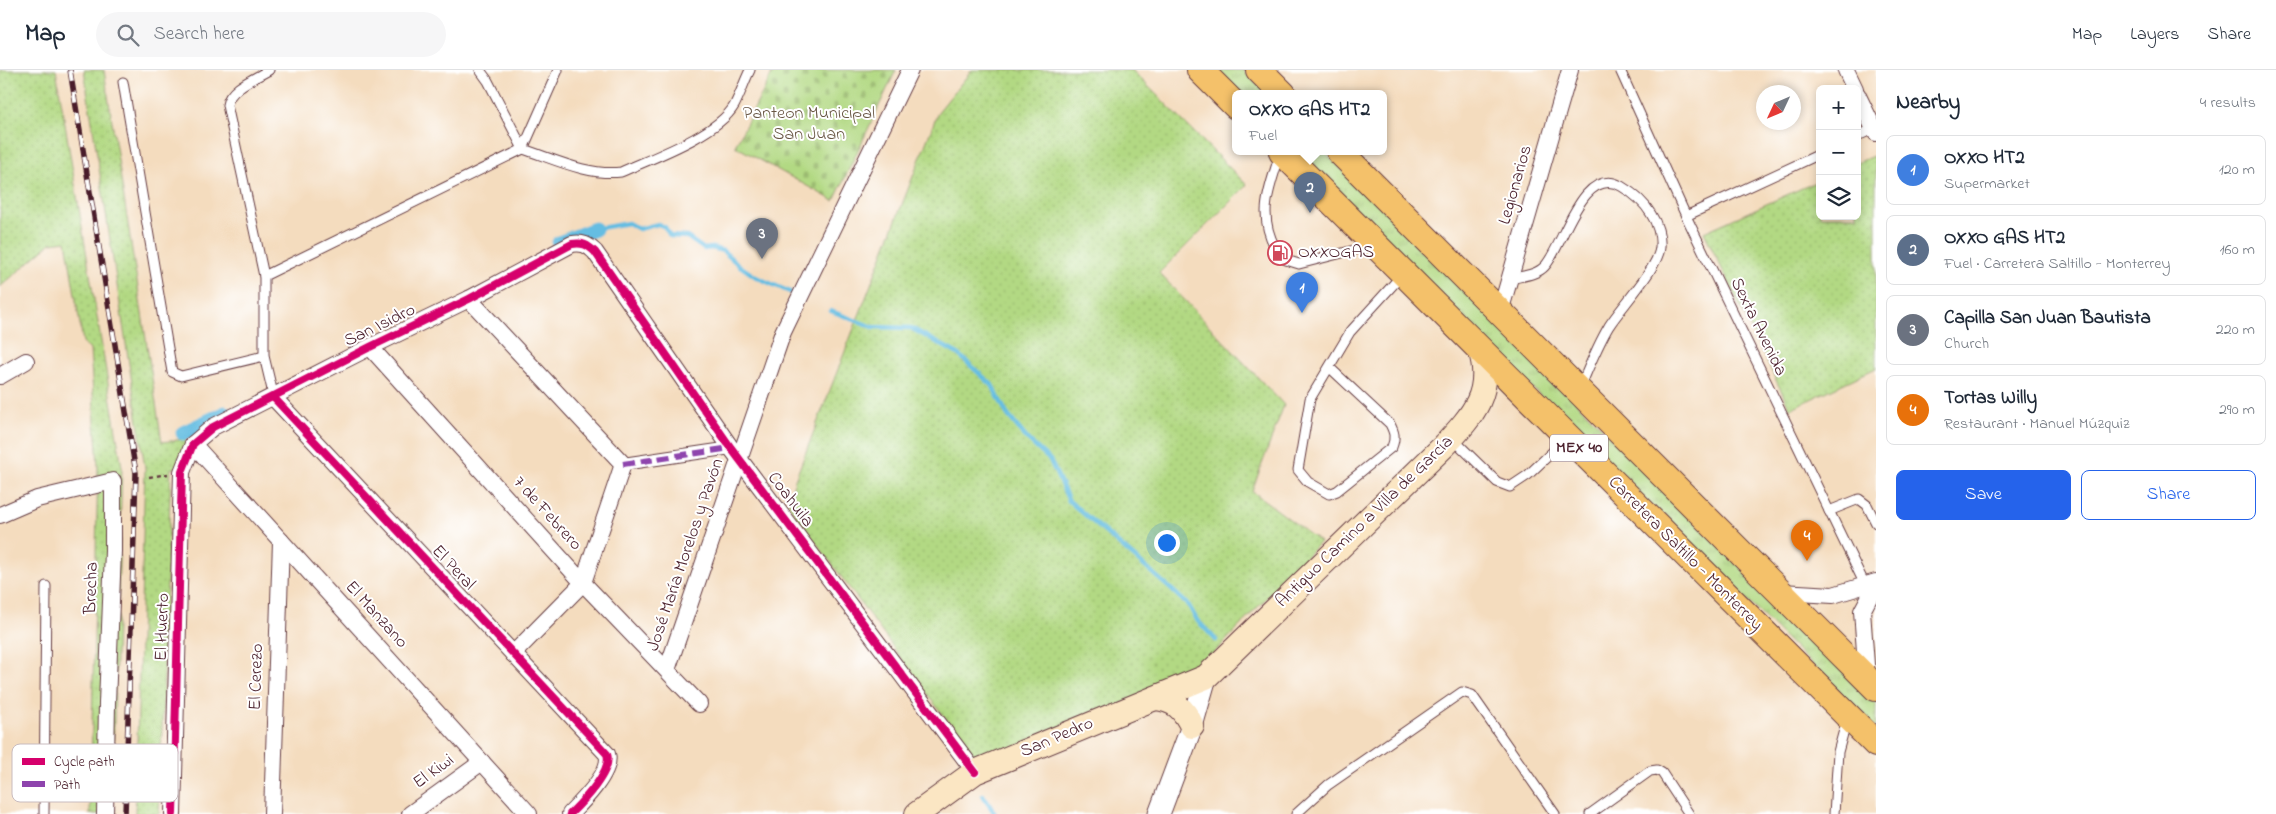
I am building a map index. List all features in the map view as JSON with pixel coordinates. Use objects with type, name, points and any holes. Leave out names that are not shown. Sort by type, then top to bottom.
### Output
[{"type":"main road","points":[[1200,70],[1232,102]]},
{"type":"main road","points":[[1259,70],[1279,90]]},
{"type":"main road","name":"Carretera Saltillo - Monterrey","points":[[1285,155],[1876,744]]},
{"type":"main road","name":"MEX 40","points":[[1343,155],[1871,683]]},
{"type":"main road","name":"Antiguo Camino a Villa de García","points":[[1206,677],[1452,438],[1477,408],[1482,393],[1485,368],[1480,349]]},
{"type":"main road","name":"San Pedro","points":[[917,814],[975,772],[1206,677]]},
{"type":"main road","points":[[1156,698],[1172,701],[1181,708],[1192,726]]},
{"type":"street","name":"José María Morelos y Pavón","points":[[667,670],[736,454],[783,332],[910,70]]},
{"type":"street","name":"Legionarios","points":[[1500,312],[1570,70]]},
{"type":"street","points":[[1846,70],[1853,85]]},
{"type":"street","points":[[1861,102],[1875,130]]},
{"type":"street","name":"San Isidro","points":[[193,444],[213,428],[274,398],[370,346],[469,299],[572,244],[584,244]]},
{"type":"street","name":"Coahuila","points":[[584,244],[595,252],[736,454],[975,772]]},
{"type":"street","points":[[469,299],[623,464]]},
{"type":"street","name":"7 de Febrero","points":[[370,346],[583,584],[699,704]]},
{"type":"street","points":[[0,376],[26,361]]},
{"type":"street","name":"El Peral","points":[[274,398],[602,748],[609,759],[608,765],[593,788],[570,814]]},
{"type":"street","name":"El Manzano","points":[[193,444],[529,814]]},
{"type":"street","name":"El Huerto","points":[[174,744],[182,472],[193,444]]},
{"type":"street","points":[[623,464],[736,454]]},
{"type":"street","points":[[512,654],[583,584],[623,464]]},
{"type":"street","name":"Brecha","points":[[0,515],[37,499],[113,481],[113,551],[106,744]]},
{"type":"street","name":"El Cerezo","points":[[272,814],[281,541]]},
{"type":"street","points":[[1781,592],[1833,595],[1872,589]]},
{"type":"street","points":[[1871,683],[1862,611],[1872,589]]},
{"type":"street","points":[[1159,814],[1192,726],[1206,677]]},
{"type":"street","name":"El Kiwi","points":[[410,814],[482,762]]},
{"type":"lane","points":[[269,70],[236,90],[227,100],[227,105],[264,276],[264,356],[274,398]]},
{"type":"lane","points":[[480,70],[488,81],[523,149],[606,174],[621,172],[705,132],[720,122],[733,107],[750,70]]},
{"type":"lane","points":[[264,276],[523,149],[558,70]]},
{"type":"lane","name":"Sexta Avenida","points":[[1620,70],[1686,216],[1829,511],[1872,589]]},
{"type":"lane","points":[[123,82],[172,372],[181,376],[264,356]]},
{"type":"lane","points":[[1861,135],[1875,130]]},
{"type":"lane","points":[[1275,247],[1267,232],[1265,217],[1268,196],[1281,155]]},
{"type":"lane","points":[[1686,216],[1816,156]]},
{"type":"lane","points":[[1510,279],[1534,273],[1544,267],[1553,254],[1580,200],[1594,188],[1616,183],[1629,190],[1652,215],[1658,229],[1660,248],[1655,264],[1610,325],[1597,347],[1578,391]]},
{"type":"lane","points":[[1286,260],[1299,264],[1375,245]]},
{"type":"lane","points":[[1329,367],[1390,424],[1394,433],[1394,440],[1392,446],[1385,452],[1337,491],[1329,494],[1308,482],[1301,475],[1297,466],[1310,399],[1329,367],[1350,332],[1404,273]]},
{"type":"lane","points":[[1452,438],[1497,482],[1510,487],[1528,475],[1568,438]]},
{"type":"lane","points":[[1829,511],[1859,499],[1867,505],[1876,522]]},
{"type":"lane","points":[[45,744],[46,586]]},
{"type":"lane","points":[[1296,814],[1328,785],[1462,692],[1472,695],[1555,814]]},
{"type":"lane","points":[[1834,814],[1838,752],[1848,716]]},
{"type":"lane","points":[[1590,814],[1650,771],[1657,770],[1662,773],[1689,814]]},
{"type":"green space","points":[[0,70],[56,70],[122,467],[113,744],[92,744],[98,466],[90,350],[83,342],[66,241],[51,243],[0,287]]},
{"type":"green space","points":[[84,70],[104,70],[162,442],[186,439],[184,469],[171,468],[161,744],[137,744],[145,468]]},
{"type":"green space","name":"Panteon Municipal San Juan","points":[[774,70],[896,70],[834,201],[735,146]]},
{"type":"green space","points":[[972,70],[1132,70],[1247,185],[1159,273],[1284,405],[1252,491],[1320,542],[1193,675],[981,761],[973,756],[790,507],[788,501],[938,112]]},
{"type":"green space","points":[[1212,70],[1243,70],[1263,90],[1232,90]]},
{"type":"green space","points":[[1297,155],[1327,155],[1400,226],[1876,702],[1876,728]]},
{"type":"green space","points":[[1873,156],[1876,163],[1876,368],[1790,409],[1704,232],[1816,182],[1816,220],[1861,220],[1861,161]]},
{"type":"green space","points":[[90,802],[111,802],[111,814],[90,814]]},
{"type":"green space","points":[[135,802],[159,802],[159,814],[135,814]]},
{"type":"waterway","points":[[595,229],[628,223],[639,229],[658,224],[665,227],[670,236],[687,237],[704,249],[712,248],[723,251],[756,277],[792,293]]},
{"type":"waterway","points":[[559,243],[595,229]]},
{"type":"waterway","points":[[831,311],[873,327],[911,328],[958,354],[992,385],[1007,414],[1028,440],[1050,460],[1069,501],[1189,606],[1197,620],[1216,640]]},
{"type":"waterway","points":[[183,433],[225,413]]},
{"type":"waterway","points":[[983,795],[995,814]]},
{"type":"railway","points":[[70,70],[136,473],[127,744]]},
{"type":"railway","points":[[125,802],[125,814]]},
{"type":"marked path","points":[[623,464],[731,448]]},
{"type":"cycle path","points":[[175,744],[182,472],[193,444],[213,427],[469,299],[572,244],[579,243],[595,252],[731,448],[975,772]]},
{"type":"cycle path","points":[[274,398],[607,754],[608,761],[601,778],[570,814]]},
{"type":"cycle path","points":[[173,802],[173,814]]},
{"type":"place","name":"OXXO GAS HT2","points":[[1310,213]]},
{"type":"place","name":"OXXOGAS","points":[[1280,253]]},
{"type":"place","name":"Capilla San Juan Bautista","points":[[762,259]]},
{"type":"place","name":"OXXO HT2","points":[[1302,313]]},
{"type":"place","name":"Tortas Willy","points":[[1807,561]]}]
